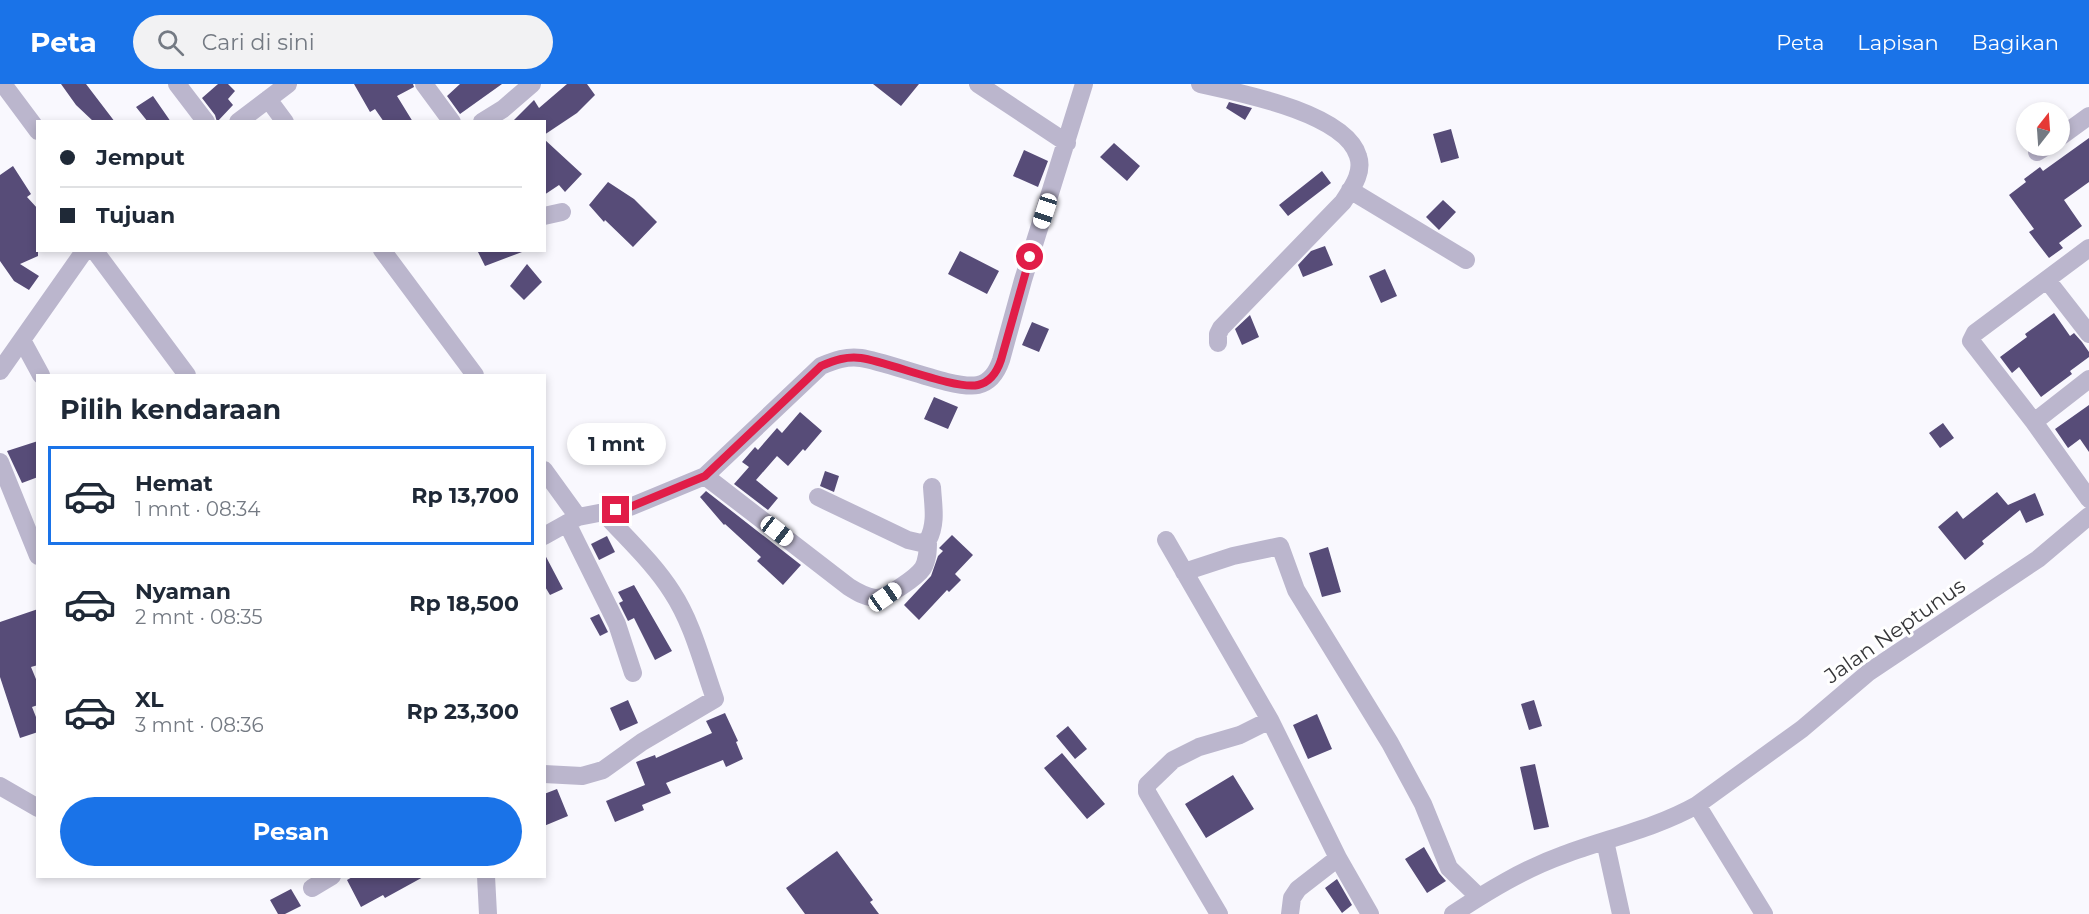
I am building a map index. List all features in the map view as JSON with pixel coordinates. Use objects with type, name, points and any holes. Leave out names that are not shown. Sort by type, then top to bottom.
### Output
[{"type":"street","points":[[3,84],[36,128]]},
{"type":"street","points":[[177,84],[204,120]]},
{"type":"street","points":[[241,120],[288,84]]},
{"type":"street","points":[[424,84],[451,120]]},
{"type":"street","points":[[485,120],[503,109],[532,84]]},
{"type":"street","points":[[978,84],[1066,143]]},
{"type":"street","points":[[546,535],[573,520],[630,507],[705,476],[821,366],[840,358],[860,358],[883,363],[959,385],[979,385],[990,379],[998,371],[1023,280],[1084,84]]},
{"type":"street","points":[[1200,84],[1265,99],[1333,125],[1349,138],[1359,157],[1357,179],[1343,202],[1221,328],[1218,343]]},
{"type":"street","points":[[268,99],[284,120]]},
{"type":"street","points":[[2070,130],[2089,116]]},
{"type":"street","points":[[1350,190],[1466,260]]},
{"type":"street","points":[[2089,248],[1976,333],[1971,341],[2034,422],[2089,499]]},
{"type":"street","points":[[0,371],[84,252]]},
{"type":"street","points":[[95,252],[186,374]]},
{"type":"street","points":[[383,252],[474,374]]},
{"type":"street","points":[[2047,280],[2089,334]]},
{"type":"street","points":[[22,340],[39,374]]},
{"type":"street","points":[[2034,422],[2089,379]]},
{"type":"street","points":[[0,462],[36,551]]},
{"type":"street","points":[[546,473],[573,520],[617,624],[633,673]]},
{"type":"street","points":[[705,476],[849,587],[866,596],[876,598],[885,597],[919,574],[928,558],[928,540],[934,518],[932,487]]},
{"type":"street","points":[[818,496],[908,540],[921,543],[928,540]]},
{"type":"street","points":[[546,774],[582,776],[603,770],[642,742],[715,699],[687,619],[672,592],[655,568],[603,512]]},
{"type":"street","name":"Jalan Neptunus","points":[[1453,914],[1538,865],[1645,829],[1696,805],[1802,729],[1869,672],[2038,559],[2089,516]]},
{"type":"street","points":[[1166,540],[1270,720],[1338,858],[1370,914]]},
{"type":"street","points":[[1184,572],[1233,556],[1280,546],[1296,590],[1390,742],[1423,804],[1445,861],[1456,877],[1479,897]]},
{"type":"street","points":[[1219,914],[1147,792],[1147,784],[1173,760],[1199,747],[1240,735],[1270,720]]},
{"type":"street","points":[[0,786],[36,807]]},
{"type":"street","points":[[1696,805],[1764,914]]},
{"type":"street","points":[[1605,841],[1621,914]]},
{"type":"street","points":[[1290,914],[1292,898],[1298,889],[1338,858]]},
{"type":"street","points":[[312,888],[329,878]]},
{"type":"street","points":[[486,878],[488,914]]},
{"type":"building","points":[[61,84],[86,84],[113,120],[92,120],[76,105]]},
{"type":"building","points":[[218,84],[228,84],[235,91],[228,99],[233,105],[219,120],[216,120],[202,98]]},
{"type":"building","points":[[354,84],[413,84],[414,87],[397,96],[412,120],[383,120],[375,109],[370,112]]},
{"type":"building","points":[[460,84],[502,84],[460,114],[447,96]]},
{"type":"building","points":[[567,84],[587,84],[595,95],[577,113],[546,134],[546,120],[514,120],[534,100],[539,108]]},
{"type":"building","points":[[873,84],[919,84],[901,106]]},
{"type":"building","points":[[153,96],[170,120],[146,120],[136,107]]},
{"type":"building","points":[[1229,102],[1252,108],[1245,120],[1226,108]]},
{"type":"building","points":[[1451,129],[1459,158],[1441,163],[1433,134]]},
{"type":"building","points":[[2089,138],[2089,182],[2064,200],[2082,226],[2059,243],[2063,248],[2049,258],[2029,232],[2034,229],[2009,195],[2026,182],[2024,179],[2040,167],[2043,171],[2064,156],[2070,156],[2070,152]]},
{"type":"building","points":[[546,141],[582,174],[565,192],[559,185],[546,194]]},
{"type":"building","points":[[1114,143],[1140,166],[1127,181],[1100,157]]},
{"type":"building","points":[[1024,150],[1048,161],[1038,187],[1013,176]]},
{"type":"building","points":[[13,166],[31,194],[27,197],[36,207],[36,252],[38,256],[20,264],[39,276],[29,290],[14,281],[0,261],[0,175]]},
{"type":"building","points":[[1322,171],[1331,183],[1288,216],[1279,205]]},
{"type":"building","points":[[608,182],[634,199],[657,222],[633,247],[605,220],[604,222],[589,205]]},
{"type":"building","points":[[1443,200],[1456,212],[1439,230],[1426,217]]},
{"type":"building","points":[[1325,246],[1333,265],[1303,277],[1298,265],[1311,251]]},
{"type":"building","points":[[960,251],[999,271],[987,294],[948,274]]},
{"type":"building","points":[[478,252],[522,252],[485,266]]},
{"type":"building","points":[[527,264],[542,282],[524,300],[510,286]]},
{"type":"building","points":[[1385,269],[1397,296],[1381,303],[1369,276]]},
{"type":"building","points":[[2054,313],[2070,336],[2074,333],[2082,342],[2089,352],[2089,357],[2070,371],[2072,374],[2041,397],[2019,367],[2012,373],[2000,357],[2027,337],[2025,334]]},
{"type":"building","points":[[1250,315],[1259,337],[1242,345],[1235,329]]},
{"type":"building","points":[[1032,322],[1049,329],[1039,352],[1022,345]]},
{"type":"building","points":[[934,397],[958,407],[948,429],[924,419]]},
{"type":"building","points":[[2089,405],[2089,452],[2080,439],[2068,448],[2055,429]]},
{"type":"building","points":[[800,412],[822,431],[788,466],[777,456],[756,480],[778,498],[768,510],[734,484],[749,467],[742,462],[755,447],[758,450],[777,428],[782,433]]},
{"type":"building","points":[[1943,423],[1954,438],[1940,448],[1929,433]]},
{"type":"building","points":[[36,442],[36,478],[22,483],[7,451]]},
{"type":"building","points":[[825,471],[839,476],[834,492],[820,486]]},
{"type":"building","points":[[706,491],[801,565],[783,585],[757,561],[761,557],[724,525],[700,497]]},
{"type":"building","points":[[1997,492],[2008,505],[2035,493],[2044,515],[2026,523],[2020,510],[1982,541],[1984,544],[1965,560],[1938,527],[1957,511],[1963,519]]},
{"type":"building","points":[[952,535],[973,555],[955,574],[961,580],[949,592],[947,590],[919,620],[904,605],[931,576],[938,556],[943,551],[939,548]]},
{"type":"building","points":[[607,536],[615,552],[599,560],[591,544]]},
{"type":"building","points":[[1328,547],[1341,592],[1322,597],[1309,553]]},
{"type":"building","points":[[546,557],[563,589],[550,595],[546,588]]},
{"type":"building","points":[[634,585],[672,651],[655,660],[634,618],[628,621],[619,603],[623,601],[618,592]]},
{"type":"building","points":[[36,610],[36,666],[31,667],[36,679],[36,706],[32,707],[36,717],[36,733],[20,738],[0,677],[0,622]]},
{"type":"building","points":[[599,614],[608,632],[600,636],[590,618]]},
{"type":"building","points":[[628,700],[638,723],[620,731],[610,708]]},
{"type":"building","points":[[1534,700],[1542,726],[1529,730],[1521,704]]},
{"type":"building","points":[[725,713],[738,741],[736,742],[743,759],[726,767],[723,760],[666,783],[671,793],[642,805],[644,810],[615,822],[606,801],[645,785],[636,762],[655,755],[656,758],[712,733],[706,721]]},
{"type":"building","points":[[1317,714],[1332,749],[1308,759],[1293,725]]},
{"type":"building","points":[[1068,726],[1087,749],[1075,759],[1056,736]]},
{"type":"building","points":[[1062,753],[1105,804],[1087,819],[1044,768]]},
{"type":"building","points":[[1535,764],[1549,827],[1534,830],[1520,767]]},
{"type":"building","points":[[1233,775],[1254,809],[1206,838],[1185,804]]},
{"type":"building","points":[[557,789],[568,816],[546,825],[546,793]]},
{"type":"building","points":[[1424,847],[1446,881],[1427,893],[1405,859]]},
{"type":"building","points":[[837,851],[873,900],[870,902],[879,914],[805,914],[786,888]]},
{"type":"building","points":[[350,878],[421,878],[385,898],[383,895],[361,907],[347,880]]},
{"type":"building","points":[[1337,879],[1352,905],[1342,913],[1325,888]]},
{"type":"building","points":[[291,889],[301,906],[285,914],[278,914],[270,900]]},
{"type":"route","points":[[616,510],[630,507],[705,476],[821,366],[840,358],[860,358],[883,363],[959,385],[979,385],[990,379],[998,371],[1030,257]]}]
